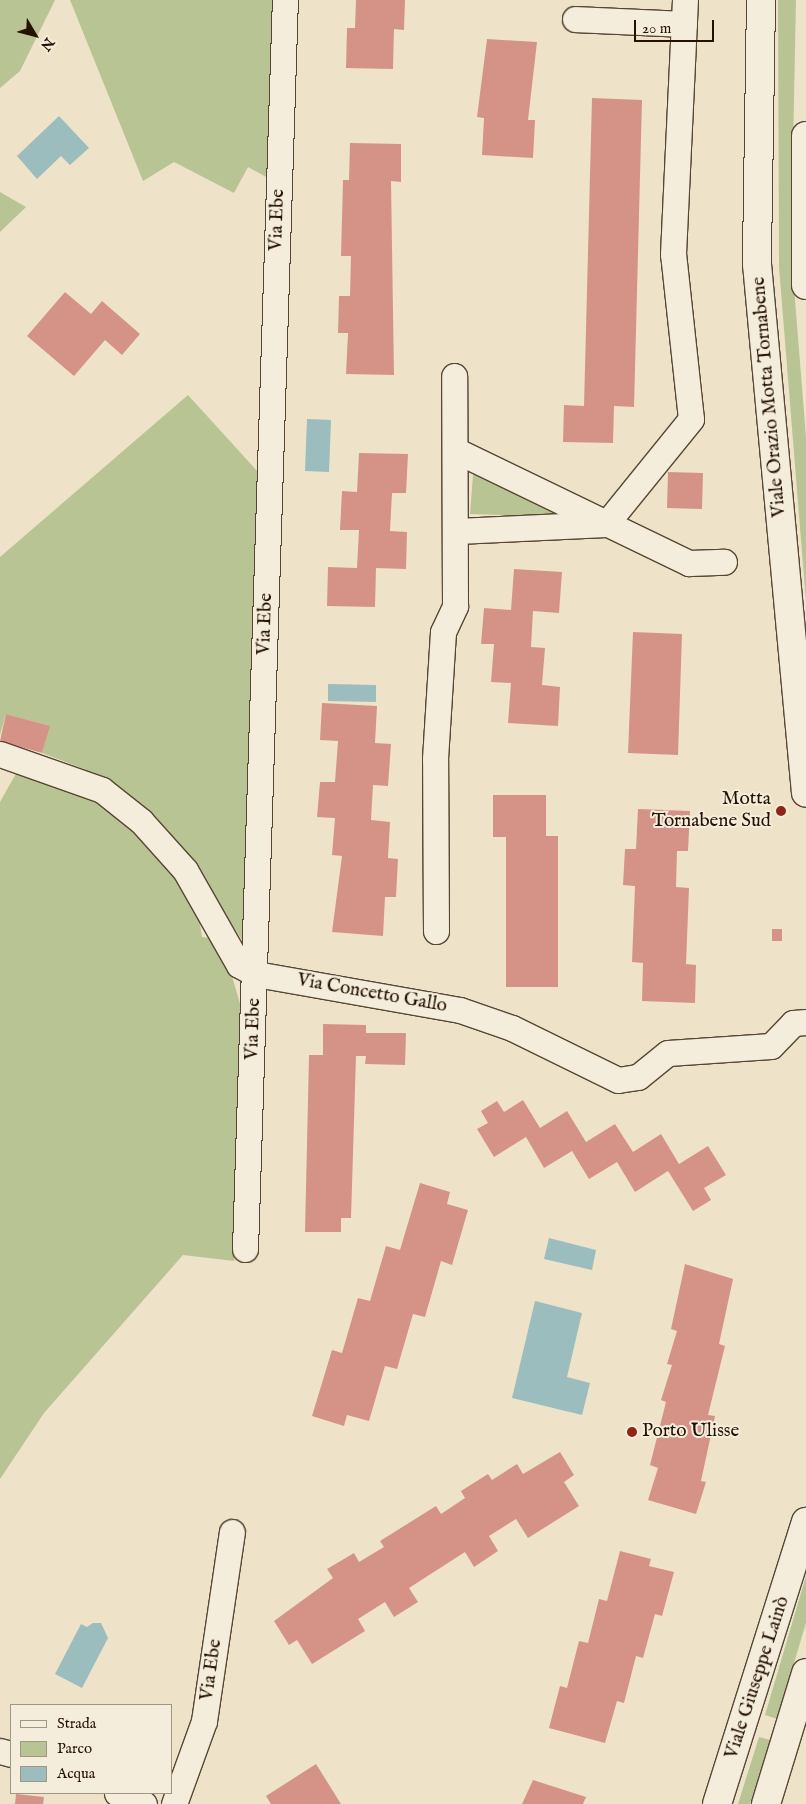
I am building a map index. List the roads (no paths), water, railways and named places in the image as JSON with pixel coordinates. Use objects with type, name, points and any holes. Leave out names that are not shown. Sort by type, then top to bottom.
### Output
[{"type":"main road","name":"Viale Orazio Motta Tornabene","points":[[761,0],[757,264],[806,793]]},
{"type":"main road","points":[[806,136],[806,285]]},
{"type":"main road","name":"Viale Giuseppe Lainò","points":[[718,1804],[806,1522]]},
{"type":"main road","points":[[766,1804],[806,1673]]},
{"type":"street","name":"Via Ebe","points":[[246,1249],[285,0]]},
{"type":"street","points":[[457,530],[606,524],[690,419],[673,254],[684,12],[575,19]]},
{"type":"street","points":[[436,931],[435,759],[443,632],[455,606],[457,451],[454,376]]},
{"type":"street","points":[[457,451],[689,563],[724,562]]},
{"type":"street","name":"Via Concetto Gallo","points":[[0,754],[102,790],[141,821],[185,870],[239,965],[256,974],[460,1010],[512,1028],[618,1080],[638,1077],[668,1053],[771,1046],[793,1023],[806,1022]]},
{"type":"street","name":"Via Ebe","points":[[174,1804],[204,1721],[232,1532]]},
{"type":"street","points":[[119,1794],[144,1804]]},
{"type":"water","points":[[59,116],[89,148],[70,165],[61,156],[37,179],[17,156]]},
{"type":"water","points":[[307,419],[331,420],[329,472],[305,471]]},
{"type":"water","points":[[328,684],[376,685],[376,702],[328,701]]},
{"type":"water","points":[[549,1238],[596,1250],[592,1270],[544,1259]]},
{"type":"water","points":[[535,1301],[582,1313],[567,1377],[590,1383],[582,1415],[512,1398]]},
{"type":"water","points":[[93,1623],[101,1623],[108,1638],[82,1688],[55,1674],[81,1624],[87,1627]]},
{"type":"place","name":"Motta Tornabene Sud","points":[[781,811]]},
{"type":"place","name":"Porto Ulisse","points":[[632,1432]]}]
